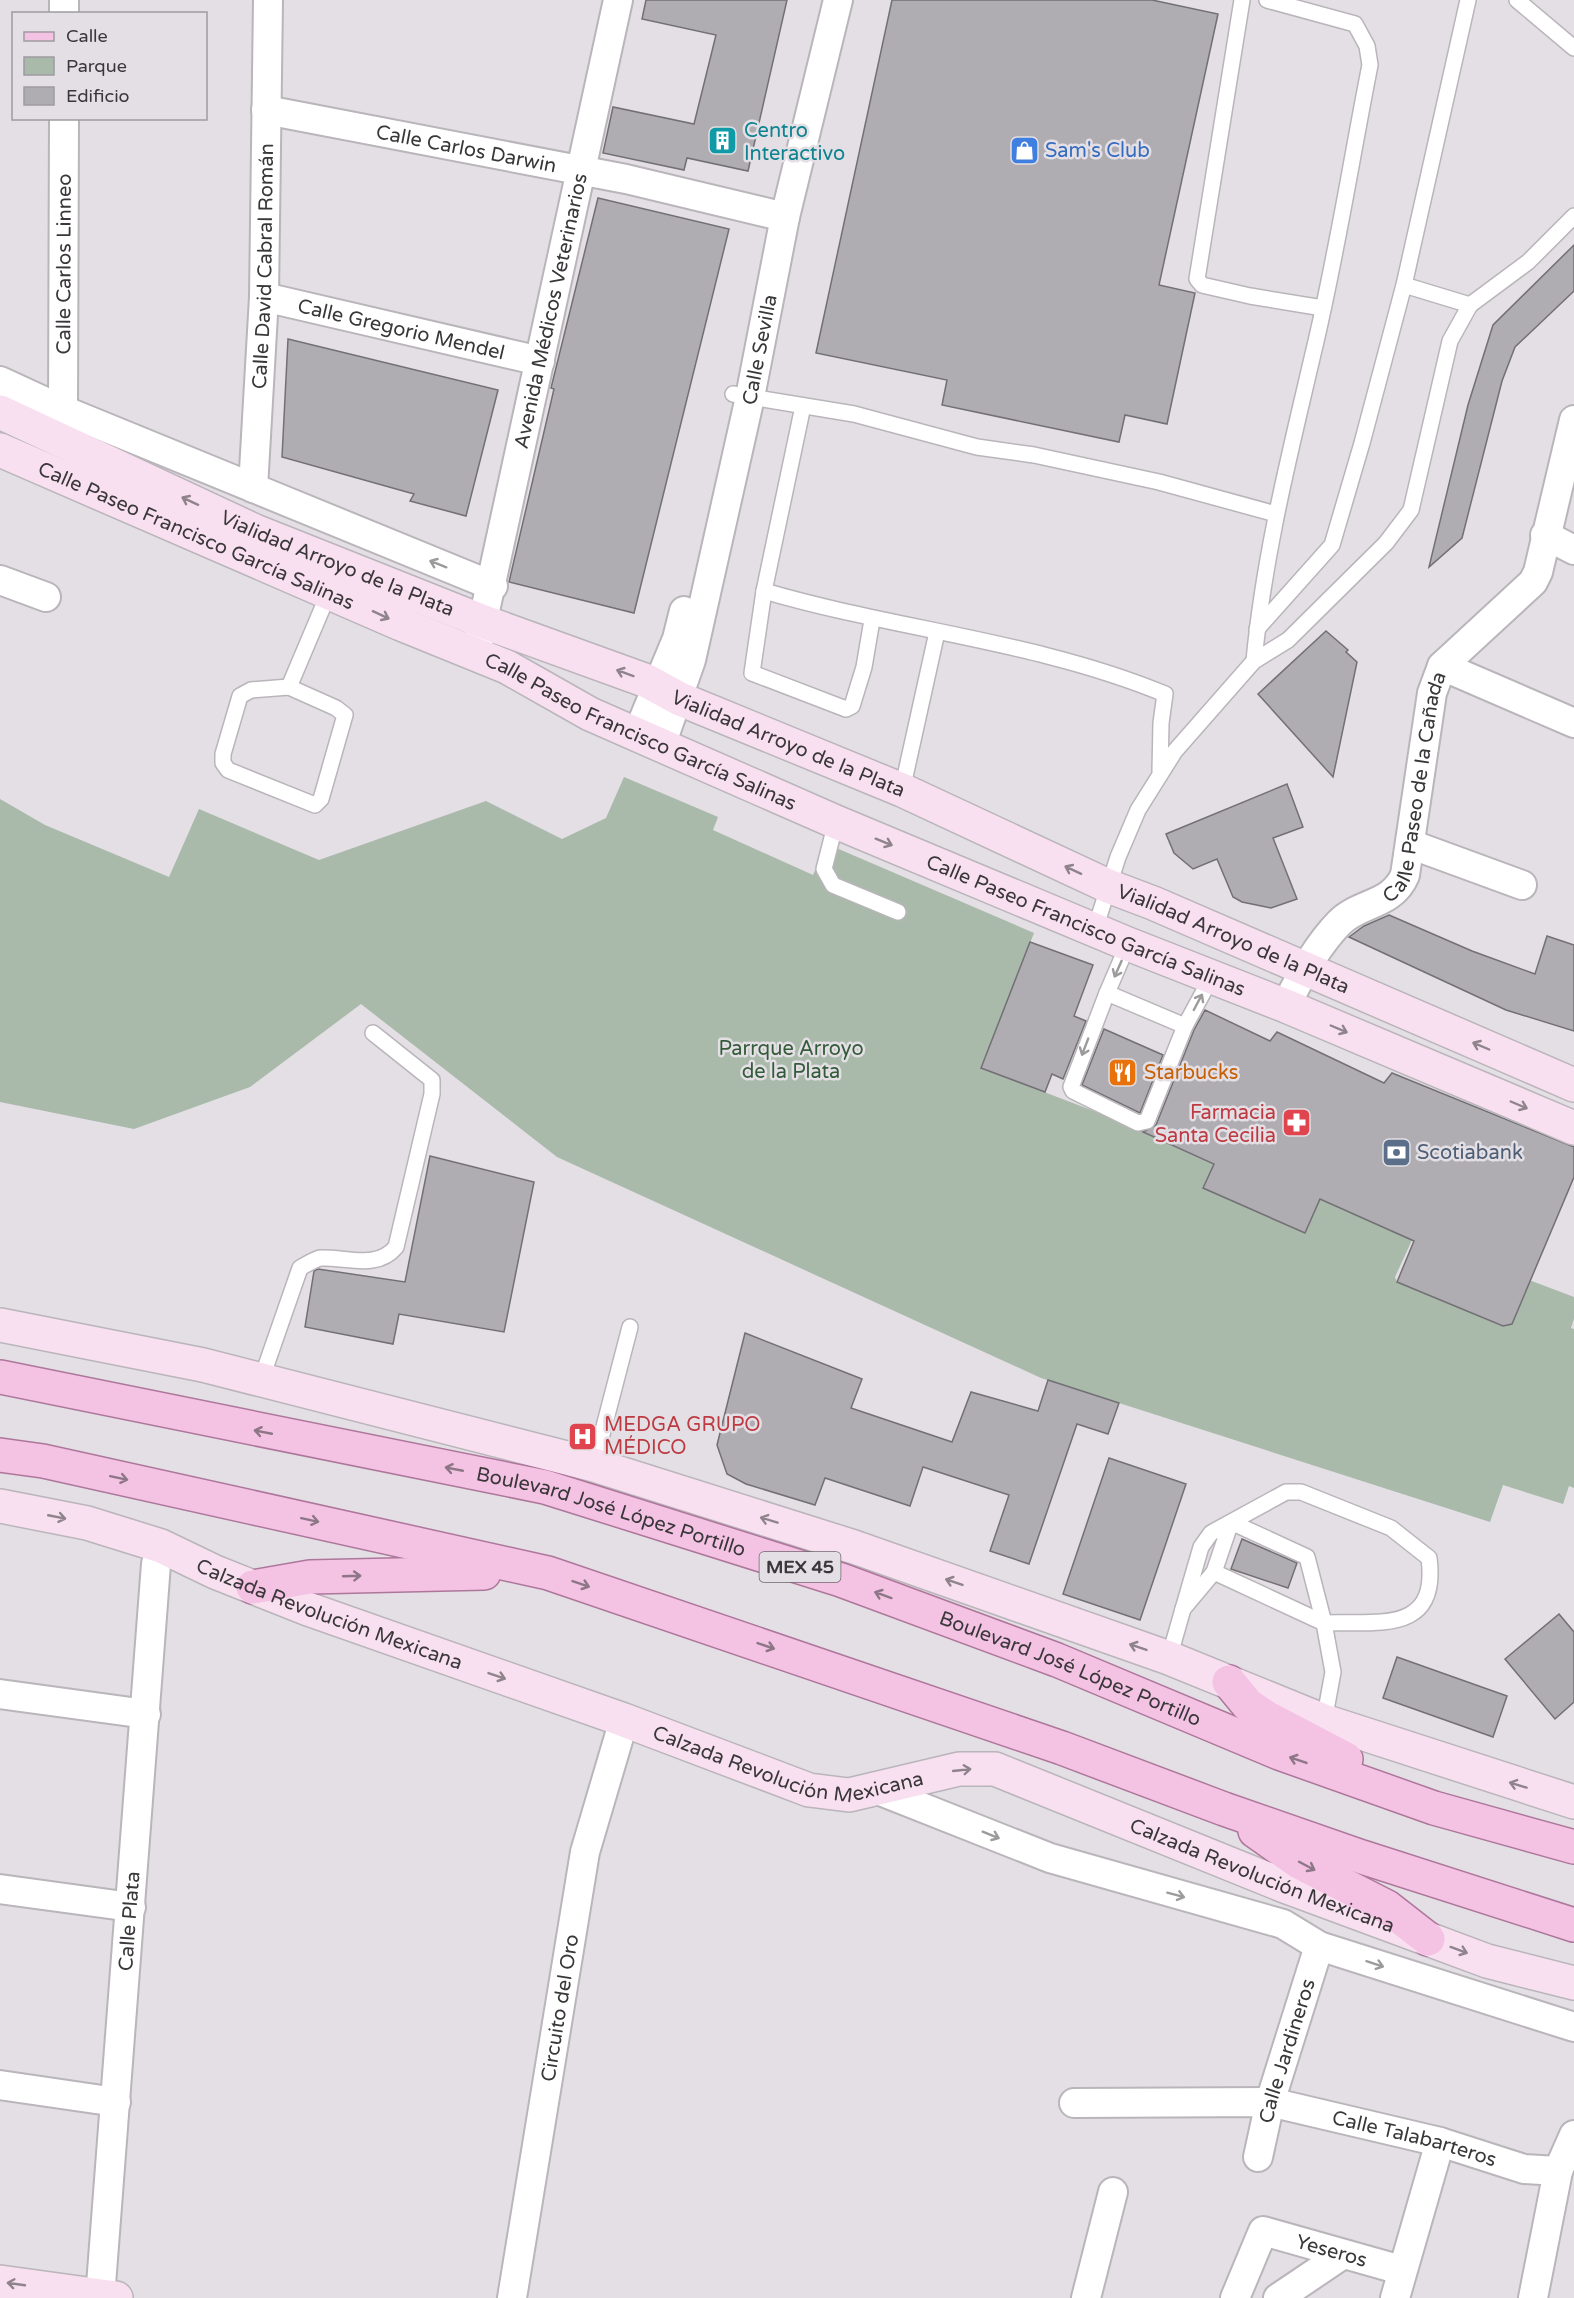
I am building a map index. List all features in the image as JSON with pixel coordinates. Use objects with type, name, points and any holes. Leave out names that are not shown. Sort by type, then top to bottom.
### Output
[{"type":"main road","name":"Boulevard José López Portillo","points":[[0,1377],[544,1487],[841,1580],[1057,1660],[1279,1753],[1434,1808],[1574,1847]]},
{"type":"main road","points":[[0,1455],[43,1461],[548,1573],[1062,1748],[1224,1809],[1362,1857],[1574,1925]]},
{"type":"main road","points":[[253,1587],[310,1577],[441,1572],[548,1573]]},
{"type":"main road","points":[[1229,1683],[1248,1705],[1266,1717],[1434,1808]]},
{"type":"main road","points":[[1224,1809],[1299,1862],[1387,1907],[1428,1939]]},
{"type":"street","name":"Calle David Cabral Román","points":[[253,488],[264,297],[268,0]]},
{"type":"street","name":"Avenida Médicos Veterinarios","points":[[475,654],[493,586],[618,0]]},
{"type":"street","name":"Calle Sevilla","points":[[649,740],[668,692],[691,660],[819,0]]},
{"type":"street","name":"Calle Sevilla","points":[[777,215],[838,0]]},
{"type":"street","name":"Calle Carlos Darwin","points":[[266,110],[626,179],[777,215]]},
{"type":"street","name":"Calle Carlos Linneo","points":[[63,410],[64,120]]},
{"type":"street","name":"Calle Gregorio Mendel","points":[[264,297],[540,361]]},
{"type":"street","points":[[0,381],[63,410],[493,586]]},
{"type":"street","name":"Vialidad Arroyo de la Plata","points":[[0,412],[255,531],[335,578],[484,622],[668,692],[902,790],[1108,886],[1153,903],[1574,1085]]},
{"type":"street","name":"Calle Paseo de la Cañada","points":[[1286,1006],[1303,969],[1341,921],[1399,890],[1405,876],[1432,693],[1442,666],[1533,582],[1538,572],[1574,420]]},
{"type":"street","name":"Calle Paseo Francisco García Salinas","points":[[0,450],[335,578],[475,654],[507,667],[590,714],[836,822],[1211,978],[1286,1006],[1574,1128]]},
{"type":"street","points":[[1545,535],[1574,550]]},
{"type":"street","points":[[0,580],[46,597]]},
{"type":"street","points":[[1442,666],[1574,723]]},
{"type":"street","points":[[1410,844],[1522,885]]},
{"type":"street","points":[[0,1325],[141,1352],[261,1380],[594,1465],[854,1547],[1169,1658],[1324,1722],[1574,1802]]},
{"type":"street","name":"Calzada Revolución Mexicana","points":[[0,1506],[87,1523],[161,1546],[253,1587],[624,1720],[809,1790],[849,1795],[878,1790],[959,1769],[995,1769],[1282,1885],[1487,1961],[1574,1983]]},
{"type":"street","name":"Calle Plata","points":[[106,2297],[116,2102],[130,1907],[156,1564],[161,1546]]},
{"type":"street","points":[[0,1694],[146,1714]]},
{"type":"street","name":"Circuito del Oro","points":[[512,2298],[585,1852],[624,1720]]},
{"type":"street","points":[[878,1790],[1050,1858],[1123,1881],[1283,1924],[1319,1946],[1574,2027]]},
{"type":"street","points":[[0,1889],[130,1907]]},
{"type":"street","name":"Calle Jardineros","points":[[1258,2157],[1270,2102],[1319,1946]]},
{"type":"street","points":[[0,2085],[116,2102]]},
{"type":"street","name":"Calle Talabarteros","points":[[1074,2103],[1270,2102],[1440,2142],[1524,2169],[1558,2171]]},
{"type":"street","points":[[1533,2298],[1558,2171],[1574,2135]]},
{"type":"street","points":[[1395,2298],[1401,2270],[1440,2142]]},
{"type":"street","points":[[1086,2298],[1113,2192]]},
{"type":"street","name":"Yeseros","points":[[1235,2298],[1263,2231],[1401,2270]]},
{"type":"street","points":[[1278,2298],[1342,2255]]},
{"type":"street","points":[[0,2282],[106,2297]]},
{"type":"lane","points":[[1242,0],[1197,279],[1202,285],[1250,296],[1323,308]]},
{"type":"lane","points":[[1254,661],[1262,586],[1276,514],[1323,308],[1370,65],[1368,46],[1355,24],[1267,0]]},
{"type":"lane","points":[[1257,629],[1332,545],[1404,285],[1468,0]]},
{"type":"lane","points":[[1517,0],[1574,48]]},
{"type":"lane","points":[[1095,929],[1108,886],[1138,810],[1160,771],[1188,735],[1254,661],[1288,640],[1386,543],[1411,510],[1450,341],[1470,305],[1528,262],[1574,216]]},
{"type":"lane","points":[[1404,285],[1470,305]]},
{"type":"lane","points":[[742,396],[854,414],[977,447],[1034,455],[1159,482],[1276,514]]},
{"type":"lane","points":[[802,406],[764,591],[752,673],[846,708],[852,706],[864,667],[872,620]]},
{"type":"lane","points":[[289,687],[335,578]]},
{"type":"lane","points":[[764,591],[872,620],[996,643],[1110,674],[1165,694],[1161,723],[1160,771]]},
{"type":"lane","points":[[902,790],[937,632]]},
{"type":"lane","points":[[289,687],[336,708],[345,715],[321,799],[315,805],[228,770],[223,764],[223,754],[240,696],[251,690],[289,687]]},
{"type":"lane","points":[[836,822],[824,869],[833,885],[898,912]]},
{"type":"lane","points":[[1128,944],[1071,1087],[1073,1091],[1138,1123],[1147,1121],[1185,1026],[1211,978]]},
{"type":"lane","points":[[1107,993],[1185,1026]]},
{"type":"lane","points":[[261,1380],[300,1268],[318,1258],[378,1261],[388,1257],[396,1247],[432,1094],[432,1080],[373,1033]]},
{"type":"lane","points":[[594,1465],[630,1327]]},
{"type":"lane","points":[[1169,1658],[1200,1546],[1211,1533],[1286,1492],[1300,1492],[1391,1528],[1429,1558],[1432,1579],[1420,1609],[1402,1620],[1324,1623],[1214,1572]]},
{"type":"lane","points":[[1183,1609],[1214,1572],[1231,1522]]},
{"type":"lane","points":[[1231,1522],[1307,1557],[1324,1623],[1333,1672],[1324,1722]]},
{"type":"green space","name":"Parrque Arroyo de la Plata","points":[[624,777],[718,817],[713,830],[813,875],[827,844],[1034,933],[981,1068],[1133,1126],[1214,1164],[1203,1188],[1305,1233],[1320,1199],[1412,1240],[1395,1277],[1397,1282],[1503,1326],[1512,1324],[1529,1280],[1574,1297],[1574,1319],[1571,1328],[1574,1329],[1574,1488],[1569,1486],[1563,1504],[1503,1485],[1490,1522],[1041,1378],[557,1157],[361,1004],[250,1087],[134,1129],[0,1102],[0,799],[45,825],[169,877],[199,809],[319,860],[486,801],[562,839],[606,818]]},
{"type":"building","points":[[646,0],[787,0],[748,171],[687,158],[684,170],[603,153],[613,107],[694,124],[716,35],[642,19]]},
{"type":"building","name":"Sam's Club","points":[[892,0],[1152,0],[1218,14],[1159,285],[1195,293],[1167,424],[1125,415],[1119,442],[942,405],[947,380],[816,353]]},
{"type":"building","points":[[598,198],[729,229],[634,613],[509,582],[554,389],[551,388]]},
{"type":"building","points":[[1574,245],[1574,291],[1515,347],[1502,381],[1462,538],[1429,567],[1468,405],[1493,325]]},
{"type":"building","points":[[288,339],[498,390],[466,516],[410,501],[414,494],[282,457]]},
{"type":"building","points":[[1326,631],[1348,650],[1346,652],[1357,662],[1333,777],[1258,694]]},
{"type":"building","points":[[1287,784],[1303,827],[1273,838],[1297,899],[1271,908],[1242,902],[1233,897],[1217,859],[1193,869],[1174,853],[1166,834]]},
{"type":"building","points":[[1389,915],[1472,951],[1535,974],[1547,936],[1574,945],[1574,1031],[1506,1010],[1349,937],[1364,926]]},
{"type":"building","points":[[1030,942],[1093,965],[1074,1016],[1086,1021],[1063,1079],[1052,1074],[1045,1092],[981,1068]]},
{"type":"building","points":[[1205,1010],[1270,1041],[1277,1032],[1384,1083],[1392,1073],[1574,1147],[1574,1177],[1512,1324],[1503,1326],[1397,1282],[1414,1241],[1320,1199],[1305,1233],[1203,1188],[1214,1164],[1143,1132],[1156,1125],[1194,1030]]},
{"type":"building","name":"Starbucks","points":[[1104,1029],[1163,1055],[1140,1113],[1082,1085]]},
{"type":"building","points":[[430,1156],[534,1182],[504,1332],[399,1314],[393,1344],[305,1327],[314,1271],[318,1269],[405,1282]]},
{"type":"building","points":[[745,1333],[862,1379],[851,1408],[952,1442],[971,1392],[1038,1411],[1048,1380],[1119,1403],[1108,1434],[1077,1424],[1029,1564],[990,1551],[1009,1495],[923,1467],[910,1506],[825,1478],[815,1505],[746,1484],[727,1474],[717,1445]]},
{"type":"building","points":[[1109,1458],[1186,1484],[1140,1620],[1063,1594]]},
{"type":"building","points":[[1242,1539],[1297,1563],[1288,1588],[1231,1569]]},
{"type":"building","points":[[1559,1614],[1574,1632],[1574,1702],[1555,1719],[1505,1659]]},
{"type":"building","points":[[1397,1657],[1507,1696],[1493,1737],[1383,1698]]},
{"type":"place","name":"Centro Interactivo","points":[[723,141]]},
{"type":"place","name":"Sam's Club","points":[[1024,150]]},
{"type":"place","name":"Starbucks","points":[[1123,1072]]},
{"type":"place","name":"Farmacia Santa Cecilia","points":[[1297,1123]]},
{"type":"place","name":"Scotiabank","points":[[1396,1152]]},
{"type":"place","name":"MEDGA GRUPO MÉDICO","points":[[583,1436]]}]
